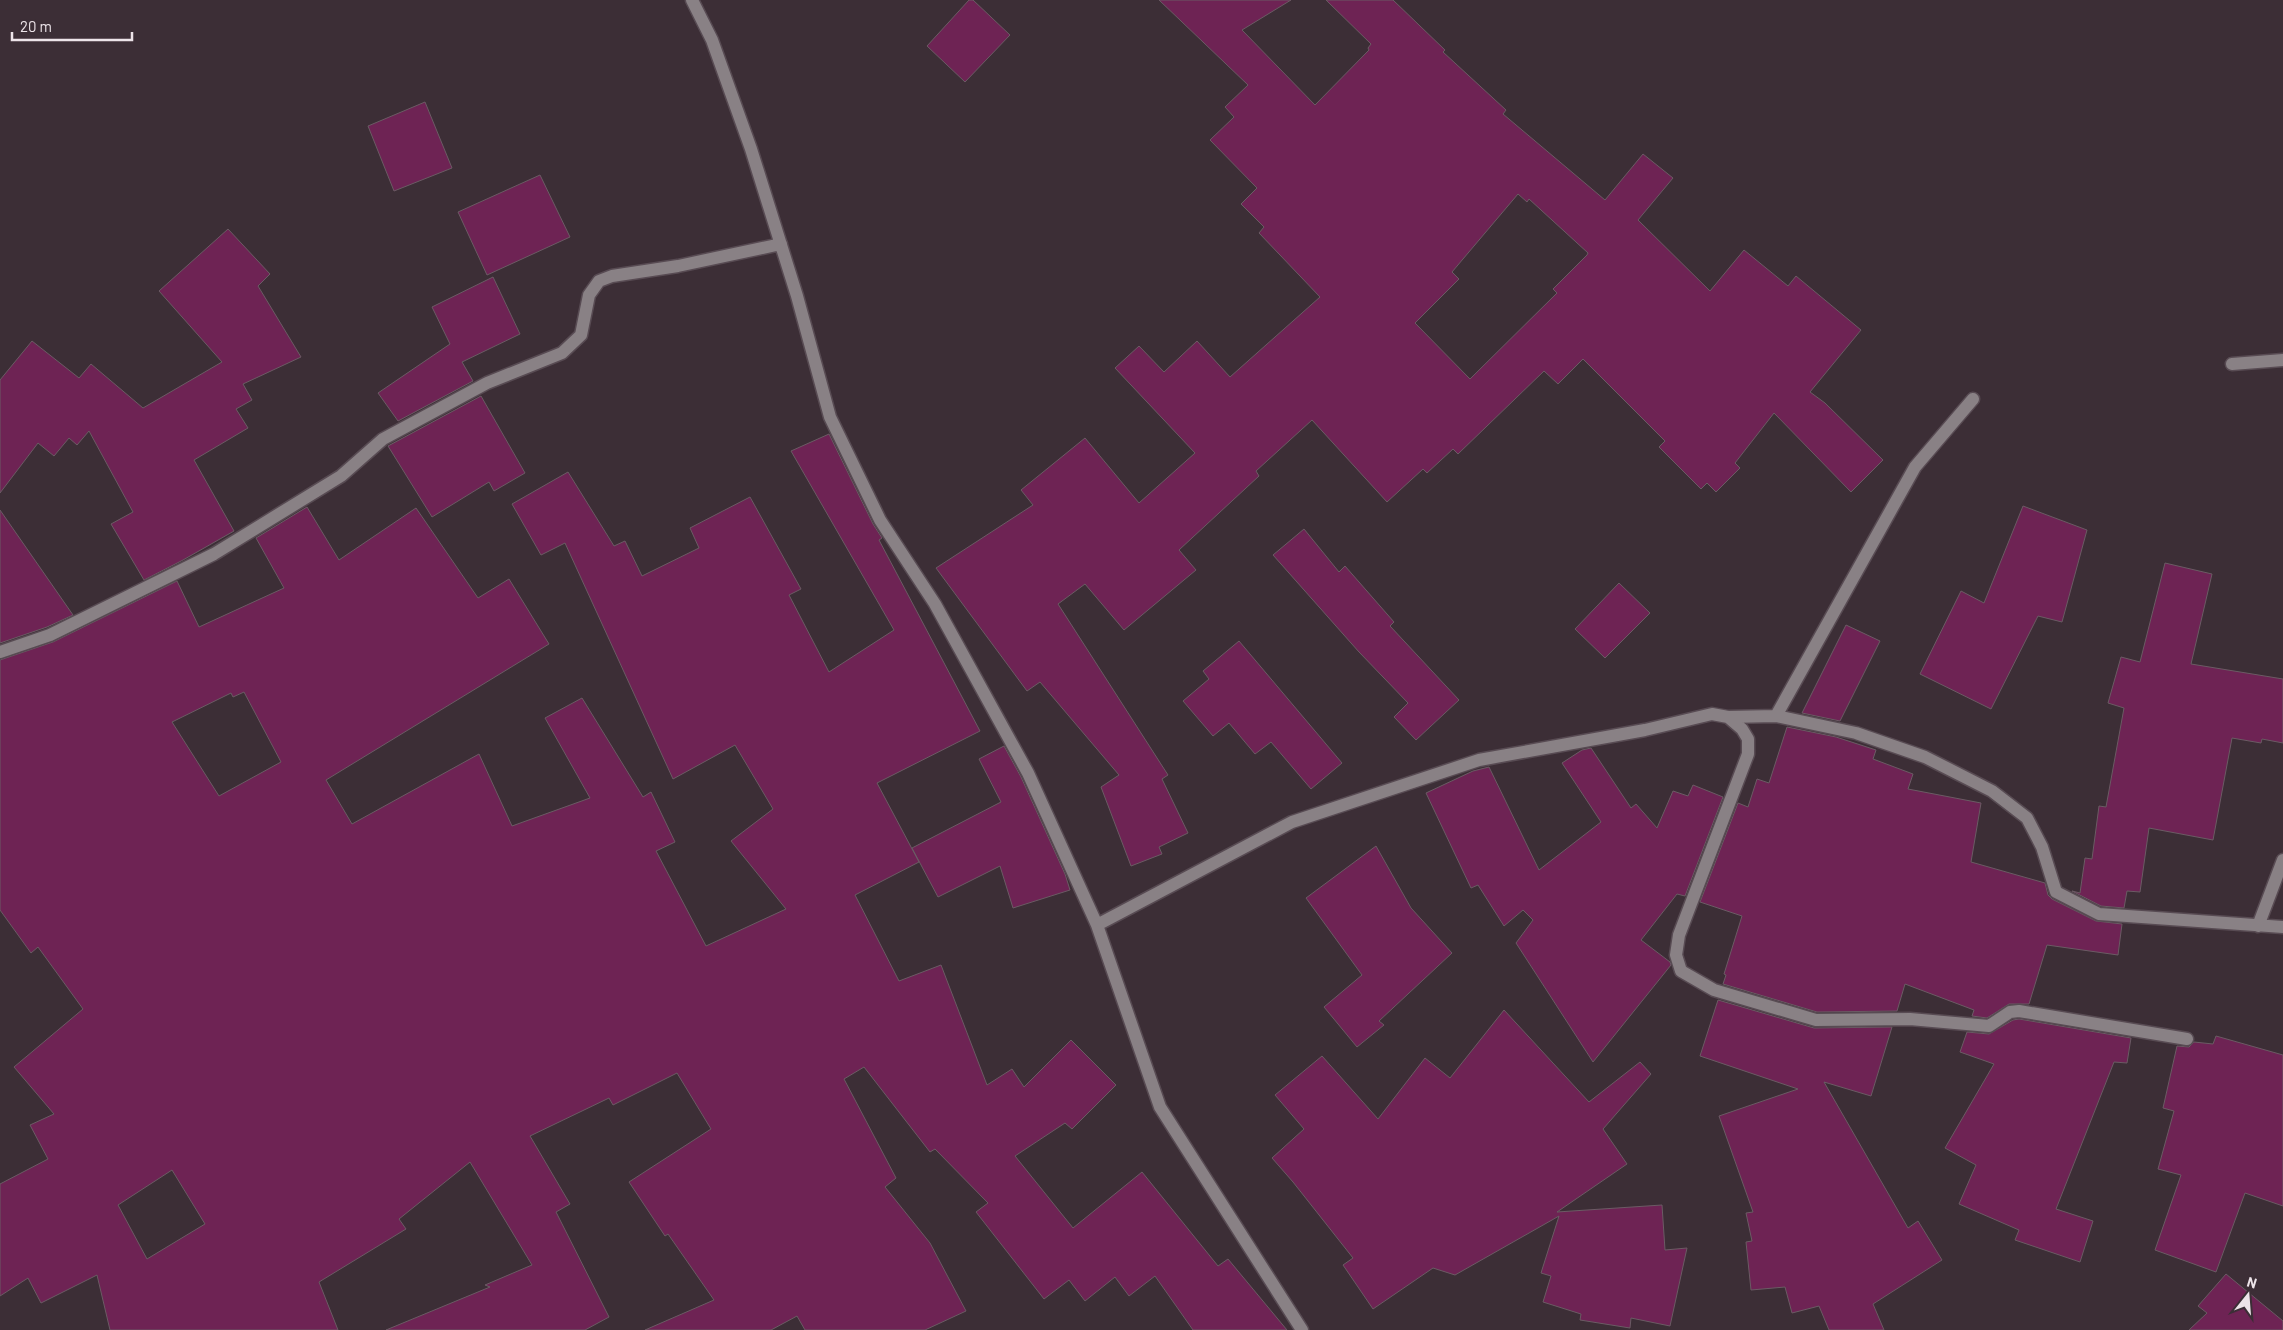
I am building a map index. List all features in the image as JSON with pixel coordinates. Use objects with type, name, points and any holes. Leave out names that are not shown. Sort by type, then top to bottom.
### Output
[{"type":"street","points":[[692,0],[712,40],[751,148],[781,244],[830,417],[880,520],[935,604],[1028,773],[1097,925],[1160,1107],[1302,1330]]},
{"type":"street","points":[[0,652],[50,634],[214,554],[341,476],[383,439],[487,383],[562,353],[581,335],[589,295],[599,281],[612,276],[678,266],[781,244]]},
{"type":"street","points":[[2232,364],[2283,360]]},
{"type":"street","points":[[1776,716],[1915,467],[1973,399]]},
{"type":"street","points":[[1097,925],[1292,822],[1479,760],[1645,730],[1712,714],[1728,718],[1776,716],[1856,733],[1924,757],[1992,791],[2027,818],[2042,847],[2056,892],[2099,914],[2283,928]]},
{"type":"street","points":[[1728,718],[1742,729],[1748,739],[1748,754],[1679,935],[1676,954],[1680,971],[1714,990],[1816,1020],[1910,1019],[1988,1026],[2010,1012],[2019,1011],[2187,1039]]},
{"type":"street","points":[[2258,926],[2283,860]]},
{"type":"building","points":[[969,0],[973,0],[1010,35],[965,82],[927,46]]},
{"type":"building","points":[[1159,0],[1291,0],[1242,30],[1315,105],[1369,50],[1368,48],[1371,44],[1326,0],[1393,0],[1445,50],[1443,52],[1506,110],[1503,114],[1605,200],[1643,154],[1673,178],[1638,220],[1710,291],[1744,250],[1788,286],[1796,276],[1861,330],[1810,392],[1825,403],[1883,460],[1851,492],[1774,413],[1735,463],[1740,468],[1716,492],[1707,483],[1701,489],[1659,447],[1665,441],[1583,359],[1558,384],[1544,371],[1458,454],[1453,449],[1427,473],[1423,469],[1387,502],[1312,420],[1256,471],[1259,476],[1179,550],[1196,570],[1124,630],[1085,584],[1058,604],[1168,775],[1162,779],[1188,833],[1159,847],[1162,854],[1131,866],[1101,787],[1119,775],[1040,682],[1027,691],[936,568],[1033,505],[1021,490],[1085,438],[1139,503],[1195,453],[1115,368],[1139,346],[1164,372],[1197,341],[1230,377],[1320,297],[1259,233],[1264,227],[1241,204],[1257,188],[1210,140],[1234,117],[1225,107],[1248,85]],"holes":[[[1518,194],[1527,202],[1529,199],[1588,253],[1553,289],[1557,293],[1470,379],[1415,323],[1459,279],[1452,272]]]},
{"type":"building","points":[[425,102],[452,168],[394,191],[368,126]]},
{"type":"building","points":[[540,175],[570,237],[487,275],[458,212]]},
{"type":"building","points":[[228,229],[270,274],[258,286],[301,357],[243,384],[252,400],[236,409],[248,428],[194,460],[234,531],[144,580],[111,524],[133,512],[89,431],[77,445],[69,438],[54,456],[38,443],[0,493],[0,380],[32,341],[79,378],[91,364],[143,408],[222,362],[159,291]]},
{"type":"building","points":[[493,277],[520,334],[462,362],[473,381],[398,421],[378,393],[450,344],[432,307]]},
{"type":"building","points":[[481,396],[525,473],[494,491],[489,482],[432,517],[388,446]]},
{"type":"building","points":[[829,434],[873,524],[882,538],[879,540],[980,731],[877,783],[919,862],[855,895],[899,981],[941,965],[987,1085],[1012,1069],[1024,1087],[1071,1040],[1116,1085],[1072,1129],[1065,1123],[1015,1156],[1073,1228],[1142,1172],[1218,1266],[1228,1259],[1287,1330],[1193,1330],[1155,1276],[1129,1296],[1115,1277],[1085,1301],[1069,1280],[1044,1299],[976,1212],[988,1203],[935,1149],[930,1152],[864,1067],[844,1079],[896,1178],[885,1187],[930,1243],[966,1311],[925,1330],[805,1330],[797,1316],[771,1330],[645,1330],[714,1300],[668,1234],[665,1236],[629,1182],[711,1129],[677,1073],[613,1105],[609,1098],[530,1136],[570,1204],[556,1212],[609,1317],[585,1330],[386,1330],[490,1287],[485,1285],[532,1265],[470,1162],[399,1219],[406,1229],[319,1282],[338,1330],[110,1330],[97,1275],[41,1303],[28,1278],[0,1296],[0,1184],[48,1159],[30,1125],[54,1114],[14,1067],[83,1009],[38,947],[31,953],[0,910],[0,660],[53,642],[177,581],[199,627],[284,588],[256,538],[307,507],[339,560],[416,508],[478,598],[509,579],[549,644],[326,780],[352,824],[479,754],[512,826],[590,798],[545,718],[582,698],[643,797],[651,792],[675,842],[656,851],[706,946],[786,909],[731,841],[773,809],[735,745],[673,779],[565,543],[541,555],[512,504],[568,472],[614,546],[625,541],[642,576],[699,548],[690,528],[750,497],[801,589],[789,595],[829,672],[894,630],[791,451]],"holes":[[[244,692],[281,762],[219,796],[172,722],[231,693],[233,697]],[[172,1170],[205,1224],[147,1259],[118,1205]]]},
{"type":"building","points":[[2023,506],[2087,530],[2062,622],[2038,616],[1991,709],[1920,674],[1961,591],[1984,603]]},
{"type":"building","points":[[0,510],[73,615],[47,627],[0,643]]},
{"type":"building","points":[[1304,529],[1339,572],[1345,566],[1394,622],[1390,626],[1459,700],[1416,740],[1394,717],[1408,703],[1359,652],[1273,555]]},
{"type":"building","points":[[2165,563],[2212,574],[2191,664],[2283,679],[2283,743],[2262,739],[2261,743],[2232,738],[2213,840],[2149,828],[2140,892],[2127,891],[2124,908],[2101,906],[2072,891],[2080,893],[2085,858],[2092,859],[2099,806],[2106,807],[2124,708],[2108,703],[2121,657],[2140,662]]},
{"type":"building","points":[[1619,583],[1650,613],[1605,658],[1575,629]]},
{"type":"building","points":[[1846,625],[1880,641],[1840,721],[1802,713]]},
{"type":"building","points":[[1239,641],[1342,763],[1311,789],[1271,742],[1255,754],[1229,723],[1213,736],[1183,701],[1209,679],[1203,671]]},
{"type":"building","points":[[1787,727],[1836,737],[1876,750],[1873,759],[1913,774],[1908,789],[1981,803],[1971,862],[2045,883],[2048,895],[2052,899],[2096,921],[2122,924],[2118,955],[2047,945],[2029,1004],[2009,1004],[1987,1018],[1972,1016],[1974,1010],[1905,984],[1897,1011],[1817,1012],[1723,984],[1726,975],[1724,974],[1742,916],[1700,902],[1738,803],[1748,807],[1757,779],[1769,783]]},
{"type":"building","points":[[1004,746],[1021,777],[1065,874],[1070,890],[1013,908],[1000,866],[938,897],[912,848],[1001,802],[979,759]]},
{"type":"building","points":[[1591,748],[1631,808],[1636,804],[1657,828],[1673,791],[1688,796],[1693,785],[1723,797],[1685,896],[1677,894],[1641,940],[1670,962],[1671,965],[1593,1062],[1516,943],[1533,920],[1523,910],[1504,926],[1478,885],[1471,888],[1426,793],[1473,771],[1489,767],[1539,870],[1601,822],[1562,763],[1582,750]]},
{"type":"building","points":[[1376,846],[1411,908],[1452,953],[1379,1021],[1384,1025],[1357,1047],[1324,1007],[1362,975],[1306,898]]},
{"type":"building","points":[[1718,1000],[1814,1028],[1892,1027],[1871,1096],[1824,1082],[1908,1228],[1918,1221],[1942,1260],[1873,1304],[1884,1330],[1829,1330],[1819,1306],[1792,1313],[1785,1287],[1751,1290],[1746,1242],[1752,1241],[1746,1213],[1753,1212],[1719,1116],[1798,1089],[1700,1056]]},
{"type":"building","points":[[1504,1010],[1589,1102],[1640,1062],[1651,1074],[1603,1129],[1627,1164],[1557,1212],[1662,1205],[1665,1250],[1687,1248],[1670,1326],[1631,1318],[1630,1328],[1580,1320],[1581,1314],[1543,1302],[1551,1276],[1541,1273],[1559,1216],[1455,1275],[1433,1268],[1373,1309],[1343,1265],[1353,1258],[1272,1158],[1304,1129],[1275,1095],[1322,1056],[1378,1119],[1425,1058],[1450,1078]]},
{"type":"building","points":[[2019,1019],[2131,1038],[2127,1063],[2114,1062],[2056,1209],[2093,1221],[2080,1262],[2015,1240],[2019,1230],[1959,1204],[1976,1165],[1945,1148],[1994,1064],[1960,1052],[1967,1032],[1989,1034],[2013,1020]]},
{"type":"building","points":[[2216,1036],[2283,1055],[2283,1206],[2245,1193],[2216,1272],[2155,1250],[2181,1175],[2158,1169],[2174,1111],[2163,1108],[2177,1046],[2189,1047],[2194,1042],[2213,1044]]},
{"type":"building","points":[[2226,1274],[2283,1321],[2283,1330],[2189,1330],[2207,1313],[2198,1306]]}]
